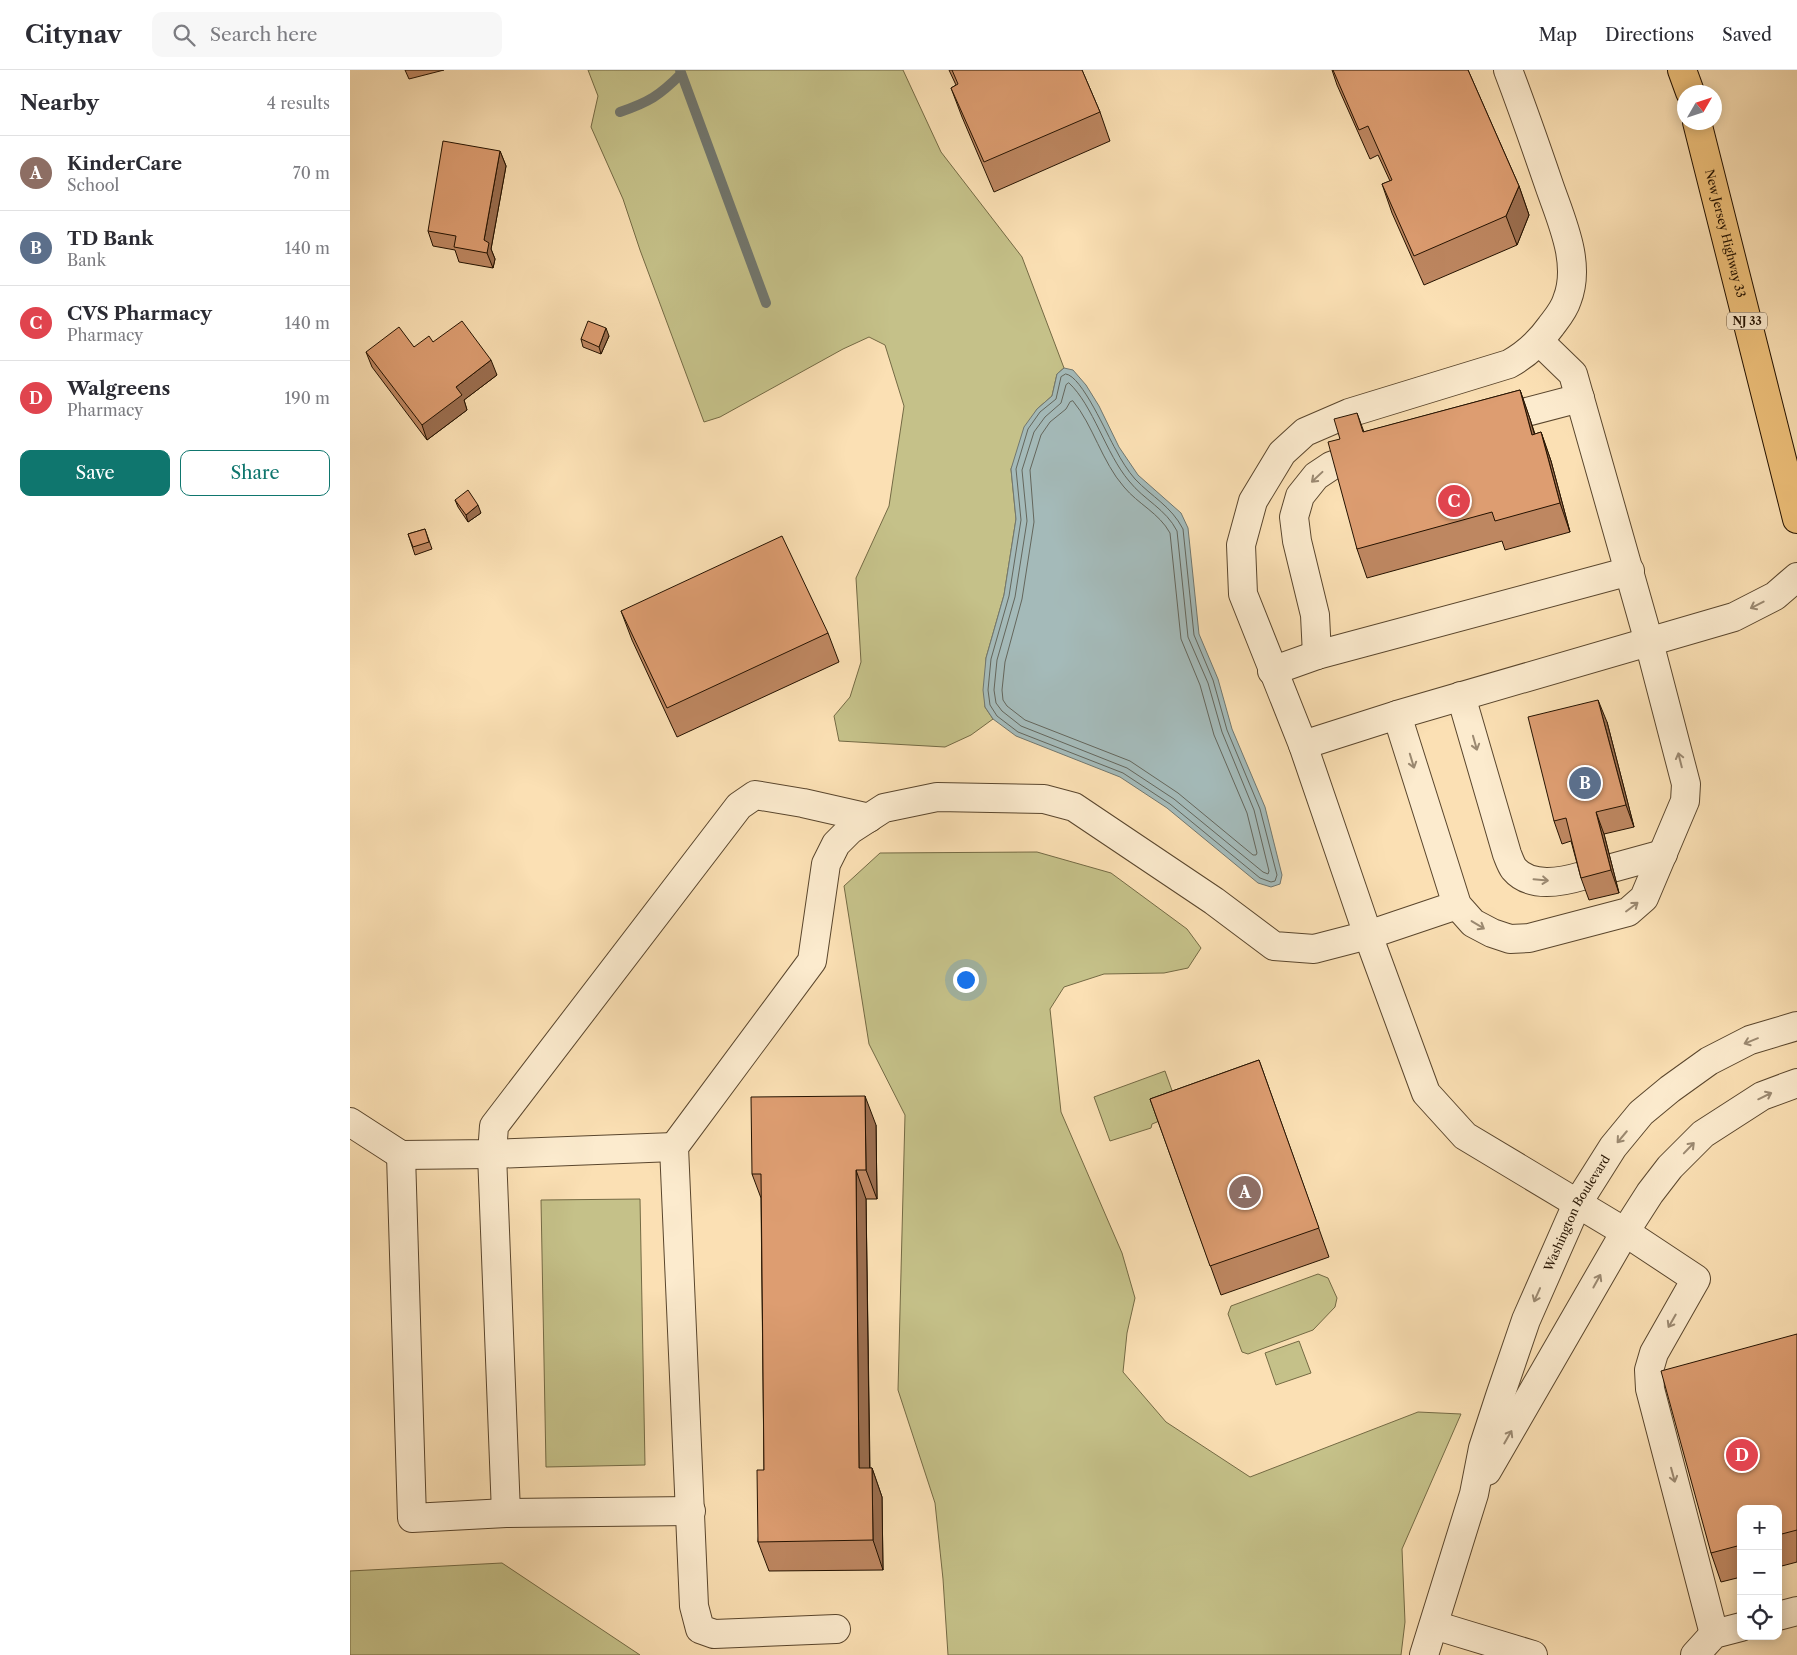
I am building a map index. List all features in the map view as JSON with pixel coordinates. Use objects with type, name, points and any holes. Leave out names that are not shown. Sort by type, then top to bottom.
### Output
[{"type":"main road","name":"New Jersey Highway 33","points":[[1699,130],[1797,519]]},
{"type":"street","points":[[1508,70],[1526,115],[1570,246],[1572,277],[1568,300],[1540,342],[1525,355],[1509,364],[1348,412],[1305,432],[1282,453],[1253,501],[1241,545],[1243,594],[1303,745],[1368,935],[1426,1093],[1465,1136],[1625,1232],[1696,1278],[1654,1353],[1649,1370],[1650,1389],[1714,1634]]},
{"type":"street","points":[[1398,715],[1457,905],[1473,922],[1492,933],[1510,939],[1529,938],[1628,912],[1644,898],[1685,802],[1686,784],[1650,642],[1573,374],[1540,342]]},
{"type":"street","points":[[1466,428],[1580,398]]},
{"type":"street","points":[[1317,655],[1315,615],[1297,540],[1294,517],[1300,496],[1316,476],[1331,466],[1357,456],[1390,447]]},
{"type":"street","points":[[1272,671],[1317,655],[1630,571]]},
{"type":"street","points":[[1303,745],[1461,696],[1734,617],[1775,596],[1797,577]]},
{"type":"street","points":[[1461,696],[1507,854],[1513,868],[1523,877],[1539,881],[1566,880],[1582,876]]},
{"type":"street","points":[[506,1513],[492,1154],[494,1126],[739,806],[755,795],[803,802],[869,818]]},
{"type":"street","points":[[836,1629],[714,1634],[700,1629],[694,1606],[674,1147],[812,961],[826,864],[836,844],[850,830],[884,808],[937,797],[1044,799],[1074,807],[1214,901],[1274,946],[1314,949],[1368,935],[1457,905]]},
{"type":"street","points":[[1612,868],[1663,854]]},
{"type":"street","name":"Washington Boulevard","points":[[1424,1655],[1474,1494],[1483,1448],[1526,1320],[1577,1204],[1613,1147],[1641,1113],[1670,1089],[1709,1061],[1750,1040],[1797,1026]]},
{"type":"street","name":"Washington Boulevard","points":[[1474,1494],[1625,1232],[1665,1173],[1703,1134],[1762,1096],[1797,1082]]},
{"type":"street","points":[[350,1122],[401,1155],[492,1154],[674,1147]]},
{"type":"street","points":[[401,1155],[412,1518],[506,1513],[691,1511]]},
{"type":"street","points":[[1782,1615],[1797,1611]]},
{"type":"street","points":[[1434,1625],[1533,1655]]},
{"type":"street","points":[[1695,1655],[1714,1634],[1737,1628]]},
{"type":"shaded area","points":[[588,70],[903,70],[941,152],[1022,257],[1064,368],[1057,374],[1052,396],[1037,409],[1011,469],[1016,519],[1004,595],[986,658],[985,707],[993,719],[971,735],[945,747],[839,741],[834,716],[850,697],[861,662],[856,578],[889,506],[904,406],[885,345],[869,337],[843,349],[720,417],[704,422],[623,199],[591,127],[598,96]]},
{"type":"shaded area","points":[[1037,852],[1111,873],[1187,929],[1201,948],[1188,968],[1164,973],[1104,974],[1064,987],[1050,1009],[1061,1112],[1122,1253],[1135,1298],[1127,1333],[1123,1372],[1166,1422],[1250,1477],[1418,1412],[1461,1414],[1402,1549],[1405,1622],[1401,1655],[948,1655],[935,1503],[898,1390],[905,1115],[869,1044],[844,886],[880,853]]},
{"type":"shaded area","points":[[1165,1071],[1180,1113],[1152,1124],[1151,1128],[1110,1141],[1094,1097]]},
{"type":"shaded area","points":[[640,1199],[645,1465],[546,1467],[541,1200]]},
{"type":"shaded area","points":[[1318,1274],[1328,1278],[1337,1298],[1335,1307],[1313,1330],[1248,1354],[1242,1352],[1228,1314],[1231,1306]]},
{"type":"shaded area","points":[[1299,1341],[1311,1373],[1276,1385],[1265,1353]]},
{"type":"shaded area","points":[[502,1563],[640,1655],[350,1655],[350,1571]]},
{"type":"water","points":[[1064,368],[1073,370],[1086,385],[1099,406],[1119,447],[1138,475],[1181,513],[1188,528],[1199,634],[1218,679],[1232,729],[1265,807],[1282,875],[1280,884],[1271,887],[1258,883],[1167,808],[1120,777],[1016,736],[993,719],[985,707],[983,690],[986,658],[1004,595],[1016,519],[1011,469],[1024,427],[1037,409],[1052,396],[1057,374]]},
{"type":"building","points":[[952,70],[1082,70],[1100,112],[984,162],[951,88],[958,84]]},
{"type":"building","points":[[1333,70],[1468,70],[1519,186],[1506,216],[1414,256],[1382,184],[1392,180],[1368,126],[1359,130]]},
{"type":"building","points":[[443,141],[500,151],[484,240],[489,243],[487,253],[454,247],[456,236],[428,231]]},
{"type":"building","points":[[462,321],[491,360],[456,387],[462,395],[422,425],[366,352],[399,327],[414,347],[429,336],[433,342]]},
{"type":"building","points":[[588,321],[606,328],[599,347],[581,339]]},
{"type":"building","points":[[1520,390],[1532,435],[1541,432],[1560,503],[1495,521],[1492,512],[1357,549],[1328,442],[1340,439],[1334,419],[1357,413],[1363,432]]},
{"type":"building","points":[[468,490],[478,505],[466,515],[455,500]]},
{"type":"building","points":[[425,529],[429,542],[413,547],[408,534]]},
{"type":"building","points":[[782,536],[828,633],[667,708],[621,611]]},
{"type":"building","points":[[1598,700],[1626,805],[1596,812],[1611,870],[1581,878],[1566,818],[1554,821],[1528,717]]},
{"type":"building","points":[[1259,1060],[1319,1228],[1210,1266],[1150,1099]]},
{"type":"building","points":[[865,1096],[866,1170],[856,1170],[859,1468],[872,1468],[873,1540],[758,1542],[757,1470],[764,1470],[761,1174],[752,1174],[751,1097]]},
{"type":"building","points":[[1797,1334],[1797,1530],[1782,1534],[1782,1505],[1737,1505],[1737,1546],[1711,1553],[1661,1371]]},
{"type":"waterway","points":[[680,70],[766,303]]},
{"type":"waterway","points":[[620,112],[653,98],[681,74]]},
{"type":"place","name":"CVS Pharmacy","points":[[1454,501]]},
{"type":"place","name":"TD Bank","points":[[1585,783]]},
{"type":"place","name":"KinderCare","points":[[1245,1192]]},
{"type":"place","name":"Walgreens","points":[[1742,1455]]}]
